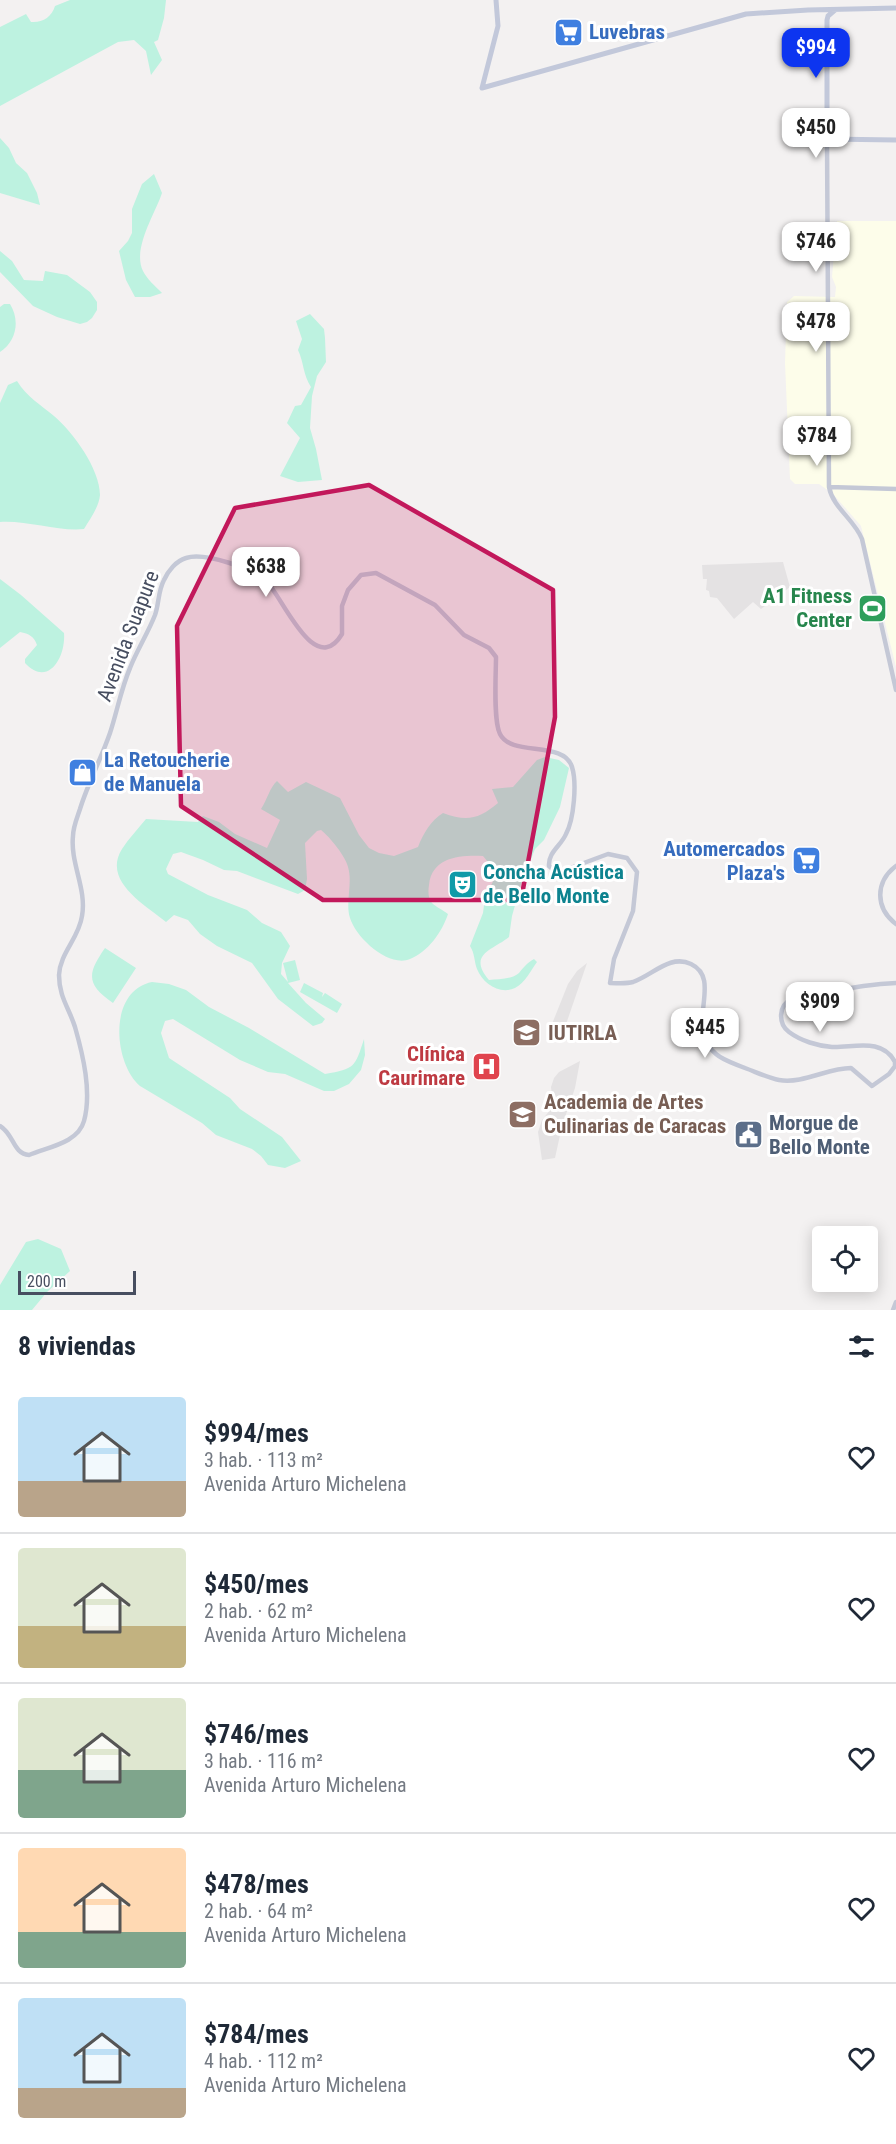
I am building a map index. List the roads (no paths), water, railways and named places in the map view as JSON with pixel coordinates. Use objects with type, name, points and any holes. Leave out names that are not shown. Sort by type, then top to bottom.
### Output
[{"type":"main road","points":[[496,0],[498,26],[482,88],[746,14],[896,8]]},
{"type":"main road","points":[[836,9],[827,20],[827,139],[896,140]]},
{"type":"main road","points":[[814,10],[823,14],[827,20]]},
{"type":"street","points":[[827,139],[829,487],[833,502],[855,524],[862,539],[896,690]]},
{"type":"street","points":[[829,487],[896,489]]},
{"type":"street","name":"Avenida Suapure","points":[[0,1126],[8,1131],[20,1152],[29,1155],[72,1138],[83,1125],[88,1104],[86,1080],[74,1026],[65,1006],[59,977],[62,962],[77,933],[83,907],[73,834],[88,785],[110,735],[128,671],[155,615],[164,578],[175,564],[185,558],[205,557],[258,575],[277,594],[303,636],[321,648],[330,646],[342,634],[343,601],[351,584],[361,576],[372,573],[386,577],[435,605],[466,637],[494,652],[498,724],[502,738],[513,744],[558,753],[570,762],[573,768],[574,794],[571,815],[566,835],[550,856],[549,866],[557,873],[610,854],[627,858],[637,872],[633,911],[614,959],[610,983],[631,983],[669,962],[680,961],[692,964],[700,972],[705,982],[701,1030],[710,1048],[717,1055],[778,1080],[793,1081],[851,1068],[872,1086],[893,1070],[895,1062],[890,1055],[866,1045],[830,1047],[800,1038],[784,1028],[781,1023],[782,1009],[792,999],[866,985],[896,983]]},
{"type":"street","points":[[896,866],[887,874],[880,887],[879,896],[887,915],[896,924]]},
{"type":"street","points":[[893,1310],[896,1302]]},
{"type":"place","name":"Luvebras","points":[[568,32]]},
{"type":"place","name":"A1 Fitness Center","points":[[873,608]]},
{"type":"place","name":"La Retoucherie de Manuela","points":[[83,772]]},
{"type":"place","name":"Automercados Plaza's","points":[[806,861]]},
{"type":"place","name":"Concha Acústica de Bello Monte","points":[[462,884]]},
{"type":"place","name":"IUTIRLA","points":[[527,1033]]},
{"type":"place","name":"Clínica Caurimare","points":[[486,1066]]},
{"type":"place","name":"Academia de Artes Culinarias de Caracas","points":[[523,1114]]},
{"type":"place","name":"Morgue de Bello Monte","points":[[748,1135]]}]
